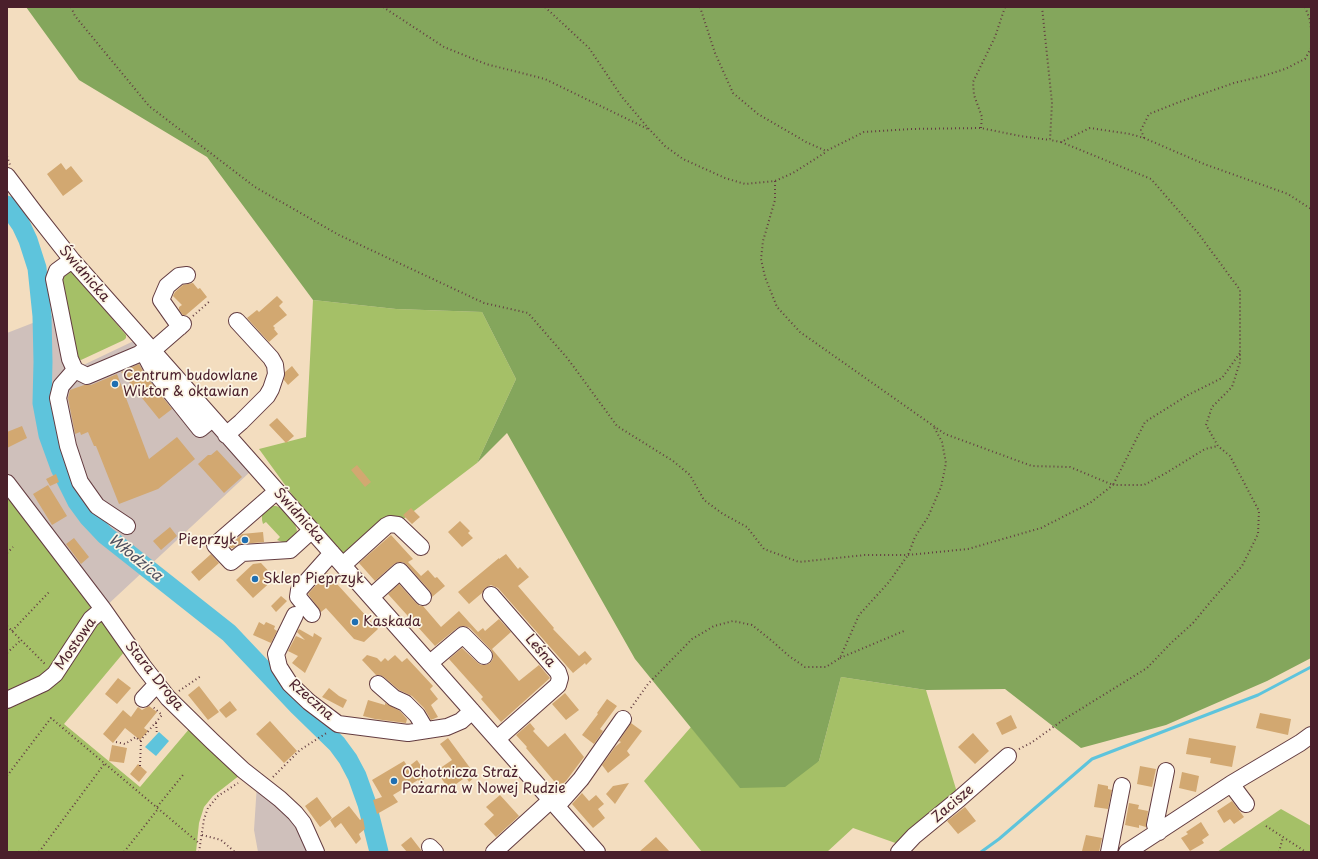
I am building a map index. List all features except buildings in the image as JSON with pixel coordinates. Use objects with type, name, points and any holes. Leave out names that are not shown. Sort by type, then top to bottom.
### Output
[{"type":"street","name":"Świdnicka","points":[[7,176],[34,214],[148,350],[312,530],[597,852]]},
{"type":"street","points":[[72,260],[57,271],[54,279],[70,359],[75,370],[87,376],[148,350],[181,326],[161,300],[166,286],[179,276],[187,275]]},
{"type":"street","points":[[226,435],[267,396],[276,374],[275,366],[271,358],[237,321]]},
{"type":"street","points":[[75,370],[62,386],[58,398],[68,446],[80,482],[97,506],[127,526]]},
{"type":"street","name":"Stara Droga","points":[[7,483],[103,609],[143,666],[168,698],[249,775],[280,799],[295,814],[303,823],[316,852]]},
{"type":"street","points":[[276,491],[215,544],[231,562],[242,553],[290,550],[312,530]]},
{"type":"street","points":[[343,565],[390,524],[398,525],[421,546]]},
{"type":"street","points":[[312,614],[298,597],[298,590],[332,553]]},
{"type":"street","points":[[371,597],[400,571],[423,597]]},
{"type":"street","name":"Leśna","points":[[491,595],[558,672],[560,678],[558,685],[497,739]]},
{"type":"street","name":"Mostowa","points":[[7,700],[44,683],[55,674],[91,619],[103,609]]},
{"type":"street","name":"Rzeczna","points":[[295,615],[276,654],[279,667],[285,678],[309,702],[338,724],[408,733],[447,727],[461,721],[472,711]]},
{"type":"street","points":[[430,663],[463,635],[484,656]]},
{"type":"street","points":[[144,699],[157,684]]},
{"type":"street","points":[[378,684],[394,698],[405,703],[417,715],[426,730]]},
{"type":"street","points":[[494,852],[581,779],[623,719]]},
{"type":"street","points":[[1127,852],[1231,784],[1307,742]]},
{"type":"street","name":"Zacisze","points":[[899,852],[914,836],[1008,756]]},
{"type":"street","points":[[1159,832],[1155,825],[1166,771]]},
{"type":"street","points":[[1231,784],[1246,804]]},
{"type":"street","points":[[1109,852],[1122,786]]},
{"type":"path","points":[[71,7],[75,16],[149,106],[255,187],[339,235],[477,300],[528,313],[568,359],[617,426],[673,461],[690,475],[704,500],[723,514],[747,527],[764,548],[799,562],[865,555],[908,555],[968,549],[1041,528],[1090,503],[1113,484],[1145,422],[1188,395],[1222,378],[1240,353]]},
{"type":"path","points":[[383,7],[444,48],[486,64],[545,79],[649,129]]},
{"type":"path","points":[[545,7],[589,48],[622,96],[665,146],[683,159],[725,178],[745,184],[775,181],[793,173],[826,151],[864,132],[910,129],[981,128],[1061,142],[1151,179],[1198,233],[1240,290],[1240,362],[1232,387],[1212,407],[1206,425],[1218,446],[1230,456],[1259,511],[1258,534],[1242,566],[1193,623],[1147,668],[1063,720],[1031,743],[1008,756]]},
{"type":"path","points":[[700,7],[715,53],[733,93],[758,114],[806,142],[826,151]]},
{"type":"path","points":[[981,128],[982,117],[974,95],[973,82],[995,36],[1005,7]]},
{"type":"path","points":[[1042,7],[1052,103],[1050,140]]},
{"type":"path","points":[[1305,7],[1310,20],[1311,29]]},
{"type":"path","points":[[1144,138],[1142,130],[1149,114],[1234,83],[1285,69],[1305,59],[1311,48]]},
{"type":"path","points":[[1061,142],[1090,128],[1130,134],[1144,138],[1204,164],[1288,194],[1311,209]]},
{"type":"path","points":[[775,181],[775,200],[763,241],[761,259],[765,277],[777,307],[800,332],[945,434],[1032,466],[1070,467],[1113,484],[1144,485],[1205,449],[1218,446]]},
{"type":"path","points":[[181,326],[210,302]]},
{"type":"path","points":[[840,658],[858,615],[889,582],[908,555],[915,537],[928,517],[941,487],[946,463],[942,442],[933,426]]},
{"type":"path","points":[[7,553],[13,547]]},
{"type":"path","points":[[12,631],[50,591]]},
{"type":"path","points":[[623,719],[648,684],[692,639],[714,626],[733,621],[752,625],[789,656],[805,666],[826,667],[840,658],[904,631]]},
{"type":"path","points":[[7,626],[55,674]]},
{"type":"path","points":[[7,653],[21,640]]},
{"type":"path","points":[[168,698],[201,676]]},
{"type":"path","points":[[140,766],[140,741],[162,715],[144,699]]},
{"type":"path","points":[[7,776],[51,718],[200,844]]},
{"type":"path","points":[[156,723],[157,734]]},
{"type":"path","points":[[264,786],[300,750],[317,740],[328,731]]},
{"type":"path","points":[[116,742],[125,744],[136,737],[140,741]]},
{"type":"path","points":[[38,852],[105,764]]},
{"type":"path","points":[[199,852],[204,819],[208,808],[213,801],[226,790],[245,780],[249,775]]},
{"type":"path","points":[[124,852],[183,776]]},
{"type":"path","points":[[1266,826],[1306,852]]},
{"type":"path","points":[[202,835],[221,840],[235,852]]},
{"type":"path","points":[[1279,852],[1283,837]]},
{"type":"shaded area","points":[[61,312],[75,369],[140,338],[251,471],[103,609],[7,482],[7,333]]},
{"type":"shaded area","points":[[257,784],[296,824],[311,852],[258,852],[254,830]]},
{"type":"green space","points":[[26,7],[1311,7],[1311,658],[1267,681],[1166,725],[1081,748],[1005,689],[926,690],[841,677],[819,761],[785,787],[740,788],[635,659],[507,433],[477,463],[516,379],[482,312],[396,309],[313,300],[207,157],[79,80]]},
{"type":"green space","points":[[70,270],[126,335],[124,340],[81,360],[77,359],[60,275]]},
{"type":"green space","points":[[313,300],[396,309],[482,312],[516,379],[477,463],[343,565],[259,449],[306,437]]},
{"type":"green space","points":[[7,492],[95,606],[55,668],[7,696]]},
{"type":"green space","points":[[270,506],[282,508],[294,520],[297,531],[295,537],[290,542],[285,543],[277,540],[280,537],[266,522],[263,524],[262,513]]},
{"type":"green space","points":[[103,618],[125,651],[64,724],[140,787],[190,728],[240,775],[213,796],[204,807],[199,823],[196,852],[7,852],[7,707],[46,689],[94,624]]},
{"type":"green space","points":[[841,677],[926,690],[959,799],[904,846],[853,828],[827,852],[702,852],[644,781],[691,727],[740,787],[819,761]]},
{"type":"green space","points":[[1281,809],[1311,826],[1311,852],[1217,852]]},
{"type":"water","points":[[159,732],[169,741],[156,756],[145,747]]},
{"type":"waterway","name":"Włodzica","points":[[7,205],[21,225],[28,240],[37,268],[42,316],[42,403],[48,435],[60,468],[77,502],[88,517],[105,535],[229,633],[298,706],[337,744],[348,759],[357,776],[367,804],[379,852]]},
{"type":"waterway","points":[[981,852],[999,839],[1092,759],[1258,695],[1311,667]]},
{"type":"place","name":"Centrum budowlane Wiktor & oktawian","points":[[115,384]]},
{"type":"place","name":"Pieprzyk","points":[[245,540]]},
{"type":"place","name":"Sklep Pieprzyk","points":[[255,579]]},
{"type":"place","name":"Kaskada","points":[[355,622]]},
{"type":"place","name":"Ochotnicza Straż Pożarna w Nowej Rudzie","points":[[394,781]]}]
